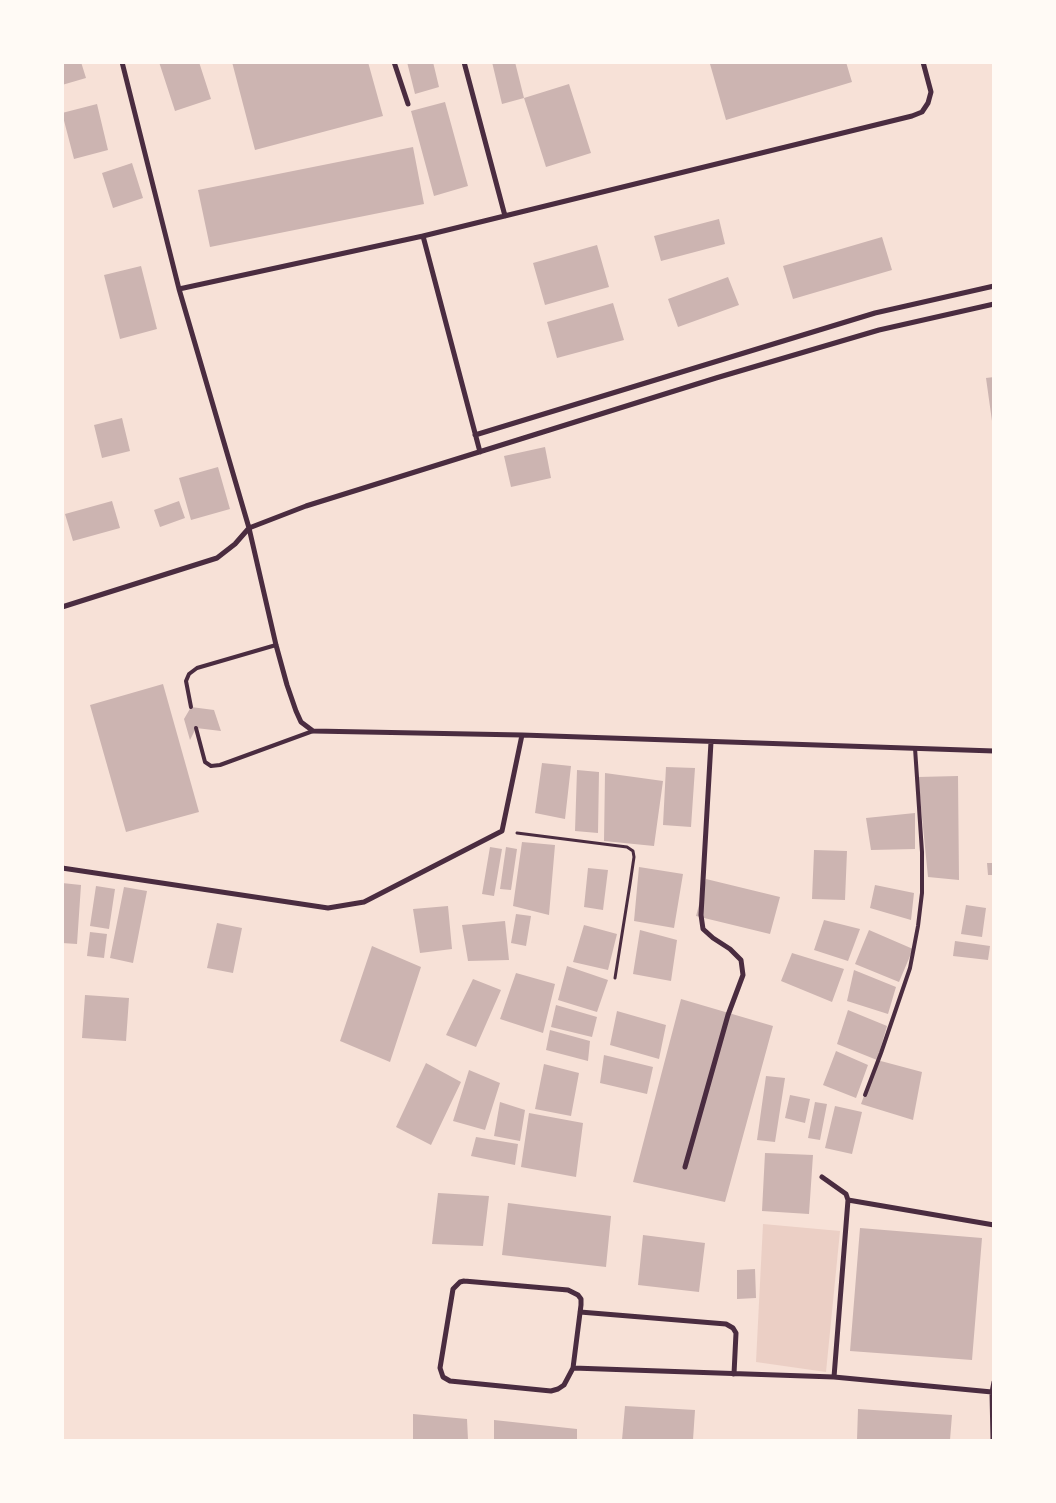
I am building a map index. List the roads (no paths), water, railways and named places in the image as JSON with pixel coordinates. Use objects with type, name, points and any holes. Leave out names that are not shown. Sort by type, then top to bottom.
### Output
[{"type":"street","points":[[122,62],[179,289],[248,528],[276,645],[301,722],[313,731],[994,751]]},
{"type":"street","points":[[394,62],[408,104]]},
{"type":"street","points":[[464,62],[505,216]]},
{"type":"street","points":[[179,289],[423,236],[912,116],[922,112],[928,103],[931,92],[923,62]]},
{"type":"street","points":[[423,236],[480,452]]},
{"type":"street","points":[[475,435],[875,313],[994,286]]},
{"type":"street","points":[[62,606],[217,558],[235,544],[248,528],[306,506],[716,378],[879,330],[994,304]]},
{"type":"street","points":[[62,868],[328,908],[364,902],[502,831],[522,736]]},
{"type":"street","points":[[685,1167],[728,1015],[743,975],[741,960],[730,949],[703,929],[701,915],[711,742]]},
{"type":"street","points":[[822,1177],[846,1194],[848,1200],[834,1377]]},
{"type":"street","points":[[848,1200],[994,1225]]},
{"type":"street","points":[[468,1280],[568,1290],[578,1295],[580,1299],[580,1312],[573,1368],[564,1385],[558,1390],[551,1391],[450,1381],[443,1377],[440,1368],[453,1289],[460,1282],[468,1280]]},
{"type":"street","points":[[580,1312],[726,1324],[733,1328],[736,1333],[734,1374]]},
{"type":"street","points":[[573,1368],[834,1377],[992,1392]]},
{"type":"street","points":[[993,1440],[992,1392],[994,1382]]},
{"type":"lane","points":[[191,707],[186,681],[189,674],[198,668],[276,645]]},
{"type":"lane","points":[[196,728],[206,762],[211,766],[220,765],[313,731]]},
{"type":"lane","points":[[865,1095],[910,968],[918,926],[922,893],[922,852],[915,748]]}]
